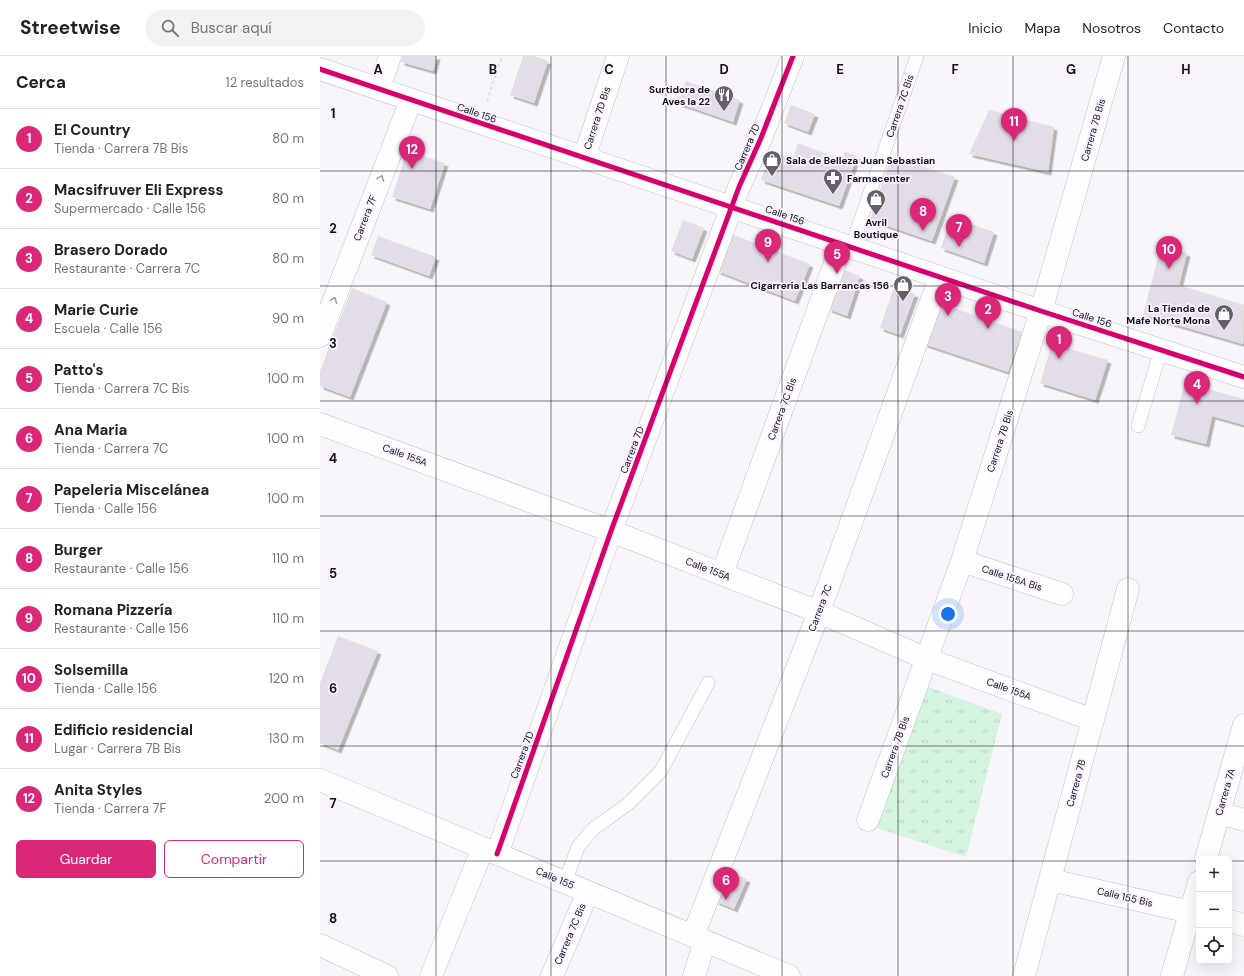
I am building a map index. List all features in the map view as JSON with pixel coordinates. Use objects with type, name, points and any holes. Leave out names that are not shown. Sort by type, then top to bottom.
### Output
[{"type":"street","points":[[379,89],[390,56]]},
{"type":"street","name":"Carrera 7D Bis","points":[[584,158],[618,56]]},
{"type":"street","name":"Carrera 7D","points":[[431,976],[490,851],[732,207],[793,56]]},
{"type":"street","name":"Carrera 7B Bis","points":[[868,820],[962,561],[1041,311],[1114,56]]},
{"type":"street","name":"Calle 156","points":[[320,69],[846,246],[1244,377]]},
{"type":"street","name":"Carrera 7F","points":[[320,336],[411,100]]},
{"type":"street","name":"Carrera 7C Bis","points":[[722,574],[846,246]]},
{"type":"street","name":"Carrera 7C","points":[[694,976],[699,938],[940,277]]},
{"type":"street","name":"Calle 155A","points":[[320,424],[611,531],[819,612],[927,659],[1093,720]]},
{"type":"street","name":"Calle 155A Bis","points":[[962,561],[1062,594]]},
{"type":"street","name":"Carrera 7B","points":[[1024,976],[1128,589]]},
{"type":"street","name":"Carrera 7A","points":[[1207,856],[1244,725]]},
{"type":"street","name":"Calle 155","points":[[320,780],[790,976]]},
{"type":"street","points":[[1219,813],[1244,820]]},
{"type":"street","name":"Calle 155 Bis","points":[[1050,880],[1195,913]]},
{"type":"street","name":"Carrera 7C Bis","points":[[552,976],[588,892]]},
{"type":"street","points":[[1172,976],[1195,913],[1198,892]]},
{"type":"street","points":[[1232,922],[1244,925]]},
{"type":"street","points":[[320,945],[387,976]]},
{"type":"lane","name":"Carrera 7C Bis","points":[[846,246],[917,56]]},
{"type":"lane","points":[[1138,426],[1161,350]]},
{"type":"lane","points":[[565,882],[578,847],[593,829],[628,804],[661,771],[708,683]]},
{"type":"path","points":[[479,123],[502,56]]},
{"type":"green space","points":[[926,686],[1002,714],[966,857],[877,828]]},
{"type":"building","points":[[402,56],[437,56],[433,71],[401,62]]},
{"type":"building","points":[[523,56],[534,56],[548,61],[534,103],[510,95]]},
{"type":"building","points":[[686,81],[740,100],[733,122],[678,103]]},
{"type":"building","points":[[791,105],[815,114],[808,132],[784,123]]},
{"type":"building","points":[[989,110],[1054,127],[1048,172],[969,154]]},
{"type":"building","points":[[798,143],[842,160],[845,152],[857,156],[839,206],[761,180],[771,151],[793,159]]},
{"type":"building","points":[[407,151],[445,163],[430,209],[392,197]]},
{"type":"building","points":[[890,160],[911,167],[912,163],[955,177],[932,241],[870,220]]},
{"type":"building","points":[[951,217],[994,232],[984,263],[941,248]]},
{"type":"building","points":[[683,220],[704,228],[692,259],[671,251]]},
{"type":"building","points":[[731,234],[810,264],[795,301],[717,271]]},
{"type":"building","points":[[378,236],[436,257],[429,276],[371,255]]},
{"type":"building","points":[[1161,246],[1187,253],[1179,285],[1244,305],[1243,344],[1143,315]]},
{"type":"building","points":[[842,269],[860,276],[847,316],[828,309]]},
{"type":"building","points":[[894,287],[915,294],[900,335],[880,328]]},
{"type":"building","points":[[352,288],[387,302],[350,397],[320,386],[320,371]]},
{"type":"building","points":[[939,303],[1022,332],[1008,372],[924,344]]},
{"type":"building","points":[[1052,344],[1108,360],[1095,400],[1040,383]]},
{"type":"building","points":[[1185,383],[1244,399],[1244,425],[1212,416],[1206,444],[1171,435]]},
{"type":"building","points":[[338,636],[378,651],[338,750],[320,743],[320,683]]},
{"type":"building","points":[[727,871],[747,879],[734,909],[715,901]]},
{"type":"cycle path","points":[[497,854],[611,531],[739,187],[761,138],[793,56]]},
{"type":"cycle path","points":[[320,69],[1041,311],[1244,377]]},
{"type":"place","name":"Surtidora de Aves la 22","points":[[724,112]]},
{"type":"place","name":"Edificio residencial","points":[[1014,141]]},
{"type":"place","name":"Anita Styles","points":[[412,169]]},
{"type":"place","name":"Sala de Belleza Juan Sebastian","points":[[772,177]]},
{"type":"place","name":"Farmacenter","points":[[833,195]]},
{"type":"place","name":"Avril Boutique","points":[[876,216]]},
{"type":"place","name":"Burger","points":[[923,231]]},
{"type":"place","name":"Papeleria Miscelánea","points":[[959,247]]},
{"type":"place","name":"Romana Pizzería","points":[[768,262]]},
{"type":"place","name":"Solsemilla","points":[[1169,269]]},
{"type":"place","name":"Patto's","points":[[837,274]]},
{"type":"place","name":"Cigarrería Las Barrancas 156","points":[[903,302]]},
{"type":"place","name":"Brasero Dorado","points":[[948,316]]},
{"type":"place","name":"Macsifruver Eli Express","points":[[988,329]]},
{"type":"place","name":"La Tienda de Mafe Norte Mona","points":[[1224,331]]},
{"type":"place","name":"El Country","points":[[1059,359]]},
{"type":"place","name":"Marie Curie","points":[[1197,404]]},
{"type":"place","name":"Ana Maria","points":[[726,900]]}]
